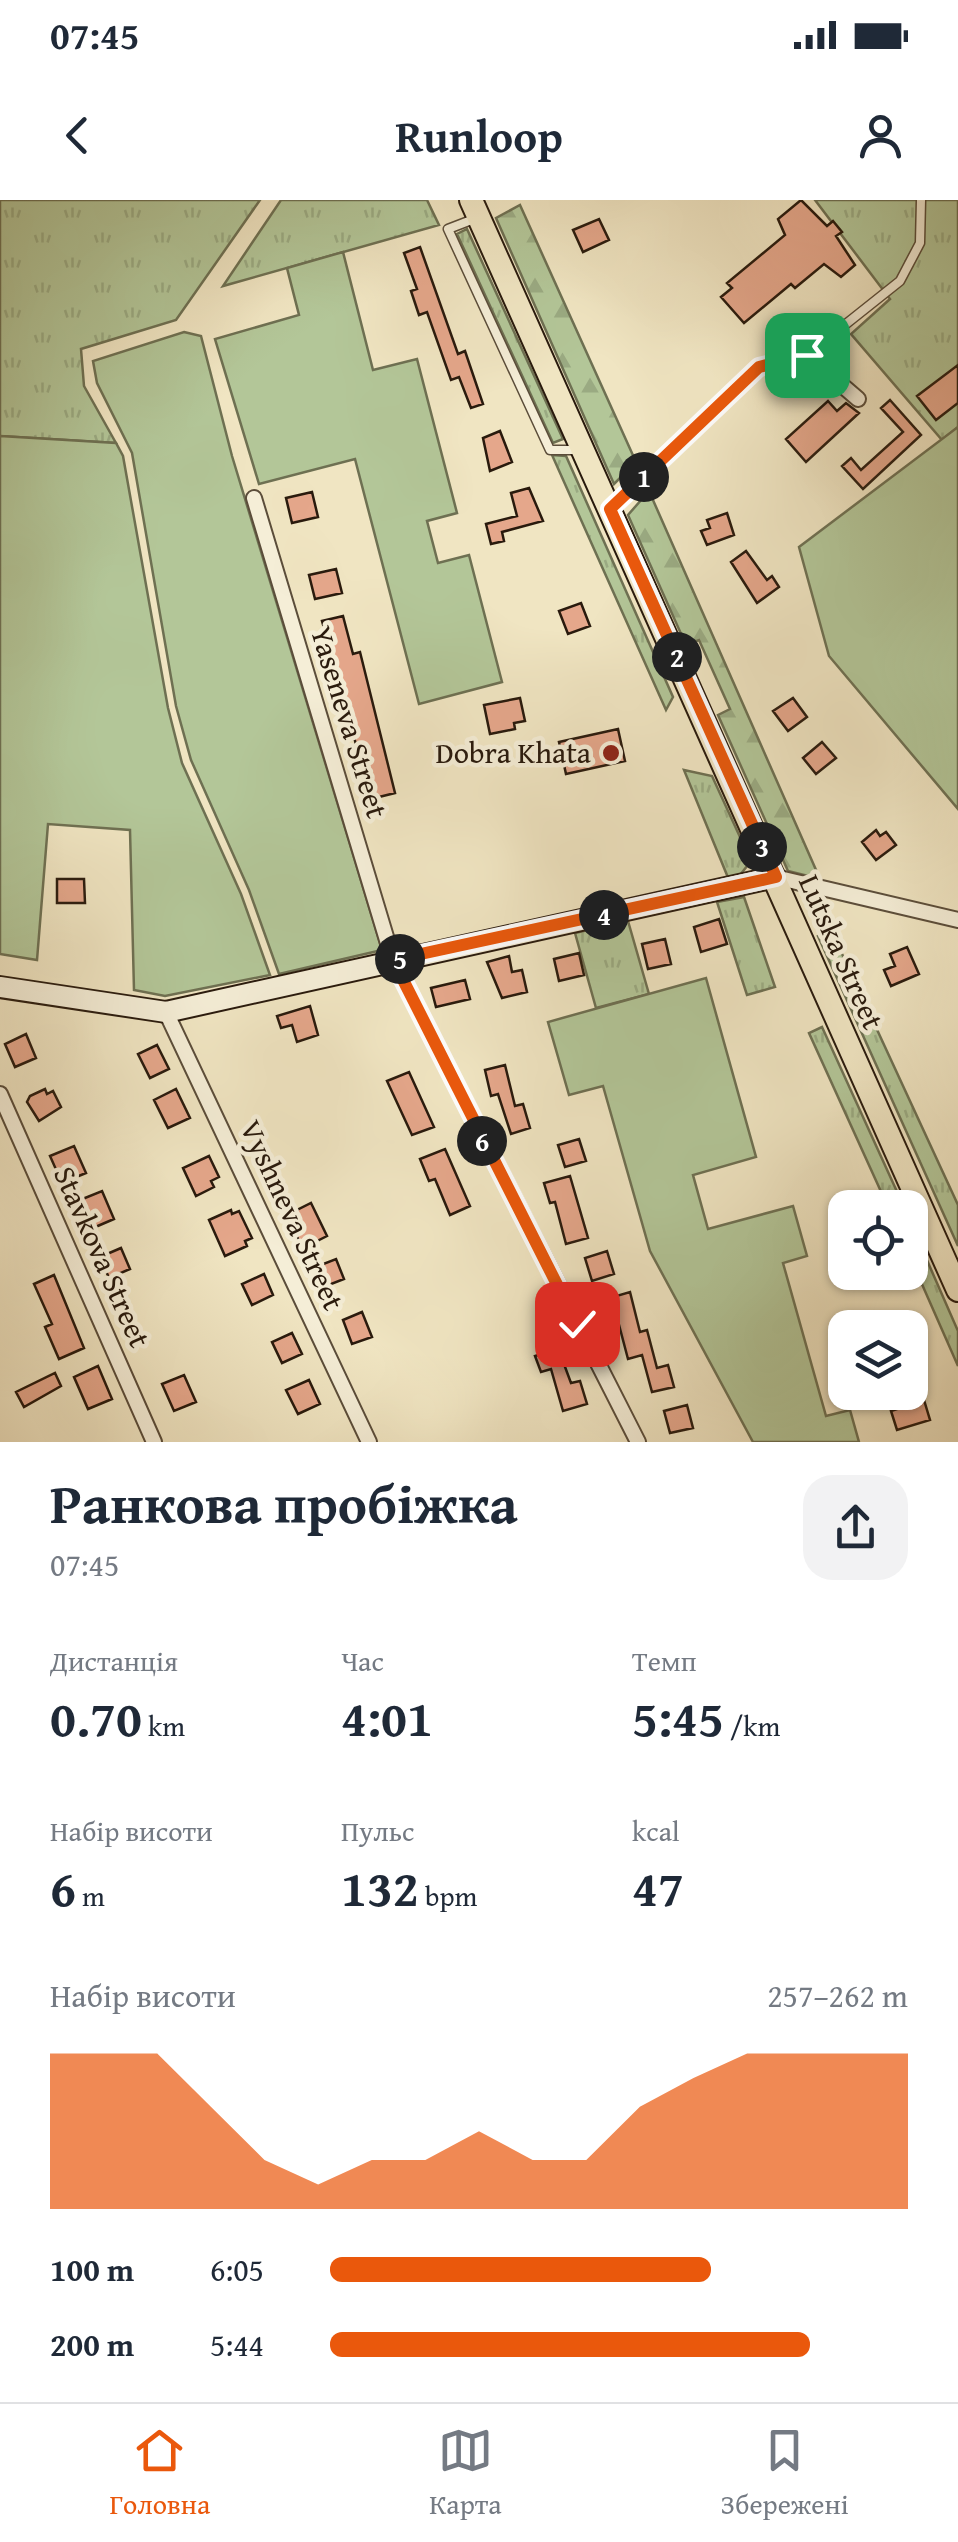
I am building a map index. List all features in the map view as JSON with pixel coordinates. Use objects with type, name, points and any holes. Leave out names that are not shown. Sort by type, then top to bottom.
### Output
[{"type":"main road","name":"Lutska Street","points":[[474,209],[958,1290]]},
{"type":"street","points":[[610,509],[759,367],[807,355],[858,399]]},
{"type":"street","name":"Yaseneva Street","points":[[254,498],[393,960],[638,1442]]},
{"type":"street","points":[[0,987],[166,1012],[776,877],[958,920]]},
{"type":"street","name":"Vyshneva Street","points":[[166,1012],[368,1442]]},
{"type":"street","name":"Stavkova Street","points":[[0,1094],[154,1442]]},
{"type":"lane","points":[[807,355],[900,281],[920,243],[921,200]]},
{"type":"lane","points":[[474,209],[448,229],[550,450],[582,450]]},
{"type":"green space","points":[[0,200],[260,200],[176,320],[81,349],[84,386],[116,443],[0,436]]},
{"type":"green space","points":[[281,200],[427,200],[439,225],[223,286]]},
{"type":"green space","points":[[815,200],[958,200],[958,427],[942,440],[851,334],[890,299]]},
{"type":"green space","points":[[520,205],[636,462],[614,484],[496,218]]},
{"type":"green space","points":[[467,229],[563,439],[553,443],[457,234]]},
{"type":"green space","points":[[343,252],[373,370],[417,359],[457,513],[427,521],[438,563],[469,555],[502,682],[419,704],[355,459],[259,484],[215,339],[299,315],[287,268]]},
{"type":"green space","points":[[184,332],[201,336],[232,456],[382,950],[279,974],[249,890],[191,760],[176,706],[132,453],[97,383],[93,361]]},
{"type":"green space","points":[[958,427],[958,809],[829,656],[799,547]]},
{"type":"green space","points":[[0,436],[116,443],[123,456],[168,708],[182,763],[241,894],[270,975],[165,996],[134,990],[130,830],[48,824],[37,960],[0,954]]},
{"type":"green space","points":[[552,455],[566,456],[673,697],[666,710]]},
{"type":"green space","points":[[649,491],[820,879],[788,871],[718,715],[730,709],[699,640],[686,645],[628,515]]},
{"type":"green space","points":[[684,770],[712,776],[751,861],[740,875],[729,880]]},
{"type":"green space","points":[[744,897],[775,987],[747,995],[717,902]]},
{"type":"green space","points":[[628,921],[649,994],[596,1008],[575,933]]},
{"type":"green space","points":[[831,930],[958,1205],[958,1246],[818,936]]},
{"type":"green space","points":[[706,978],[756,1157],[693,1175],[708,1229],[793,1206],[807,1256],[783,1263],[826,1416],[850,1410],[859,1442],[753,1442],[650,1251],[603,1086],[569,1095],[548,1022]]},
{"type":"green space","points":[[822,1027],[896,1190],[880,1190],[809,1033]]},
{"type":"green space","points":[[928,1263],[958,1331],[958,1366],[925,1290],[928,1290]]},
{"type":"building","points":[[801,200],[827,226],[833,221],[842,232],[836,236],[855,265],[841,277],[824,264],[795,288],[791,284],[744,323],[721,297],[732,288],[727,283],[785,235],[778,219]]},
{"type":"building","points":[[599,219],[609,240],[583,252],[573,230]]},
{"type":"building","points":[[420,247],[458,354],[465,351],[483,404],[471,408],[459,377],[451,380],[427,312],[419,315],[411,291],[417,289],[404,253]]},
{"type":"building","points":[[958,365],[958,403],[936,420],[917,396]]},
{"type":"building","points":[[890,400],[921,435],[863,489],[842,466],[851,458],[861,470],[903,432],[881,408]]},
{"type":"building","points":[[828,401],[837,411],[846,403],[859,413],[806,462],[786,439]]},
{"type":"building","points":[[500,431],[512,462],[490,471],[483,438]]},
{"type":"building","points":[[529,488],[543,521],[502,532],[504,541],[491,544],[486,524],[517,516],[511,493]]},
{"type":"building","points":[[312,492],[318,517],[292,523],[286,498]]},
{"type":"building","points":[[727,513],[734,535],[707,545],[701,531],[710,528],[707,520]]},
{"type":"building","points":[[746,551],[767,580],[772,576],[779,587],[757,603],[731,562]]},
{"type":"building","points":[[336,569],[342,593],[315,599],[309,575]]},
{"type":"building","points":[[581,603],[590,626],[568,634],[559,611]]},
{"type":"building","points":[[343,616],[353,654],[360,652],[395,793],[371,799],[322,621]]},
{"type":"building","points":[[520,698],[525,721],[514,723],[515,729],[490,734],[484,705]]},
{"type":"building","points":[[793,698],[807,717],[788,731],[773,711]]},
{"type":"building","points":[[618,729],[625,761],[566,774],[559,742]]},
{"type":"building","points":[[822,742],[836,758],[816,774],[803,758]]},
{"type":"building","points":[[876,830],[880,836],[886,832],[896,845],[876,860],[862,842]]},
{"type":"building","points":[[57,879],[84,879],[85,903],[57,903]]},
{"type":"building","points":[[719,919],[727,944],[701,952],[694,927]]},
{"type":"building","points":[[665,939],[671,964],[648,969],[642,944]]},
{"type":"building","points":[[907,947],[919,974],[891,986],[884,970],[895,966],[890,954]]},
{"type":"building","points":[[579,953],[584,975],[559,981],[554,959]]},
{"type":"building","points":[[509,956],[512,972],[522,970],[527,992],[502,998],[487,962]]},
{"type":"building","points":[[465,980],[470,999],[436,1007],[431,988]]},
{"type":"building","points":[[310,1006],[318,1035],[297,1042],[292,1025],[281,1028],[277,1016]]},
{"type":"building","points":[[26,1034],[36,1058],[15,1067],[5,1044]]},
{"type":"building","points":[[157,1045],[169,1069],[150,1078],[138,1054]]},
{"type":"building","points":[[505,1065],[515,1106],[523,1104],[530,1128],[511,1134],[498,1094],[491,1096],[485,1070]]},
{"type":"building","points":[[409,1072],[434,1127],[412,1135],[387,1081]]},
{"type":"building","points":[[45,1089],[47,1094],[53,1091],[61,1107],[39,1121],[27,1102],[30,1096]]},
{"type":"building","points":[[176,1089],[190,1118],[168,1128],[154,1100]]},
{"type":"building","points":[[579,1139],[586,1161],[565,1167],[558,1145]]},
{"type":"building","points":[[74,1146],[86,1173],[62,1183],[50,1156]]},
{"type":"building","points":[[445,1149],[470,1206],[450,1215],[435,1179],[429,1181],[420,1159]]},
{"type":"building","points":[[209,1156],[219,1177],[211,1181],[214,1187],[196,1196],[183,1168]]},
{"type":"building","points":[[570,1176],[588,1238],[566,1244],[555,1202],[550,1203],[544,1183]]},
{"type":"building","points":[[102,1191],[114,1219],[93,1228],[80,1200]]},
{"type":"building","points":[[311,1203],[327,1236],[307,1246],[300,1243],[289,1220],[294,1218],[291,1213]]},
{"type":"building","points":[[231,1210],[232,1214],[239,1211],[252,1238],[245,1241],[247,1246],[225,1256],[209,1220]]},
{"type":"building","points":[[121,1248],[130,1269],[109,1278],[100,1257]]},
{"type":"building","points":[[607,1251],[614,1274],[592,1281],[585,1258]]},
{"type":"building","points":[[336,1259],[344,1279],[321,1288],[313,1268]]},
{"type":"building","points":[[264,1274],[273,1295],[252,1305],[242,1284]]},
{"type":"building","points":[[54,1275],[84,1348],[59,1359],[45,1327],[52,1324],[34,1284]]},
{"type":"building","points":[[630,1292],[640,1332],[647,1330],[657,1368],[668,1365],[674,1387],[652,1392],[642,1355],[628,1359],[618,1321],[612,1323],[606,1299]]},
{"type":"building","points":[[362,1312],[372,1337],[352,1344],[343,1320]]},
{"type":"building","points":[[292,1333],[302,1354],[282,1363],[272,1342]]},
{"type":"building","points":[[558,1348],[571,1383],[580,1381],[587,1404],[563,1411],[551,1369],[541,1372],[535,1356]]},
{"type":"building","points":[[98,1366],[112,1399],[88,1409],[74,1377]]},
{"type":"building","points":[[55,1373],[61,1386],[24,1407],[16,1392]]},
{"type":"building","points":[[184,1375],[196,1402],[174,1411],[162,1384]]},
{"type":"building","points":[[309,1380],[320,1404],[298,1414],[286,1390]]},
{"type":"building","points":[[687,1405],[693,1428],[670,1433],[664,1411]]},
{"type":"building","points":[[927,1410],[930,1420],[897,1430],[891,1411]]},
{"type":"place","name":"Dobra Khata","points":[[611,753]]},
{"type":"route","points":[[577,1324],[393,960],[776,877],[610,509],[759,367],[807,355]]}]
